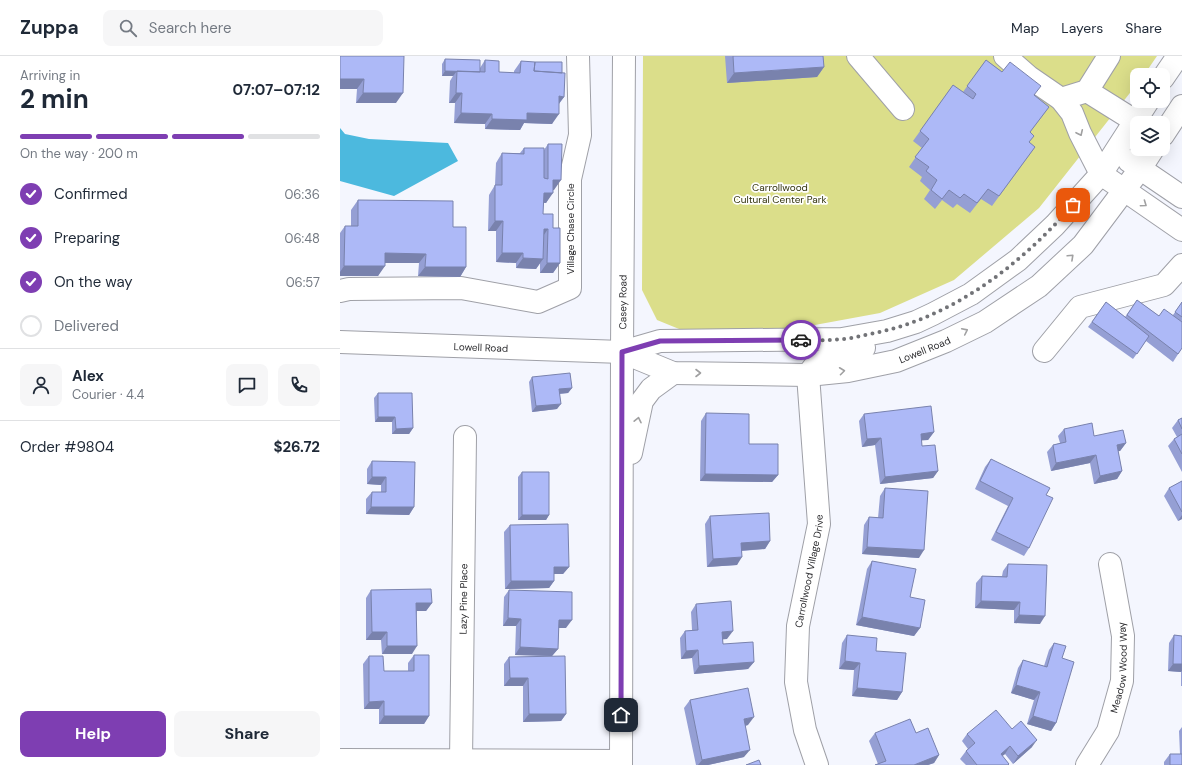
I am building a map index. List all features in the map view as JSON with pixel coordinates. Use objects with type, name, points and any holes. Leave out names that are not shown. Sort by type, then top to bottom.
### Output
[{"type":"street","name":"Village Chase Circle","points":[[340,291],[349,288],[461,288],[538,302],[570,288],[570,179],[580,135],[578,56]]},
{"type":"street","name":"Casey Road","points":[[621,763],[624,56]]},
{"type":"street","points":[[858,56],[903,110]]},
{"type":"street","points":[[1004,56],[1029,77],[1061,100],[1072,112],[1080,133],[1101,174],[1182,230]]},
{"type":"street","points":[[1061,100],[1087,91],[1109,56]]},
{"type":"street","points":[[1170,68],[1178,56]]},
{"type":"street","points":[[1087,91],[1130,118]]},
{"type":"street","points":[[1170,124],[1182,106]]},
{"type":"street","name":"Lowell Road","points":[[340,342],[622,352],[660,341],[842,339],[887,331],[916,322],[971,294],[1018,260],[1055,225],[1101,174],[1130,129]]},
{"type":"street","points":[[1115,152],[1182,197]]},
{"type":"street","name":"Lowell Road","points":[[622,352],[673,373],[808,375],[848,371],[896,361],[946,341],[985,322],[1039,286],[1084,245],[1148,156]]},
{"type":"street","points":[[1044,351],[1080,307],[1164,286],[1182,265]]},
{"type":"street","points":[[808,375],[816,364],[837,354],[896,341],[916,322]]},
{"type":"street","points":[[622,470],[630,456],[642,401],[651,389],[673,373]]},
{"type":"street","name":"Carrollwood Village Drive","points":[[808,375],[819,524],[798,626],[796,682],[805,730],[817,765]]},
{"type":"street","name":"Lazy Pine Place","points":[[461,761],[465,437]]},
{"type":"street","name":"Meadow Wood Way","points":[[1087,765],[1108,731],[1122,681],[1123,636],[1110,564]]},
{"type":"street","points":[[340,760],[621,763]]},
{"type":"green space","name":"Carrollwood Cultural Center Park","points":[[643,56],[1157,56],[1149,68],[1130,68],[1130,93],[1039,208],[954,280],[880,313],[793,329],[684,331],[657,320],[642,290]]},
{"type":"water","points":[[340,128],[345,134],[369,139],[448,143],[458,161],[394,196],[340,181]]},
{"type":"building","points":[[340,56],[404,56],[403,93],[363,93],[364,79],[340,79]]},
{"type":"building","points":[[733,56],[823,56],[824,67],[734,73]]},
{"type":"building","points":[[445,59],[480,60],[480,72],[445,71]]},
{"type":"building","points":[[485,60],[499,61],[499,72],[520,73],[521,61],[535,62],[534,71],[565,73],[564,97],[559,96],[559,114],[527,113],[527,120],[492,119],[492,114],[461,113],[462,93],[456,93],[457,71],[485,72]]},
{"type":"building","points":[[986,60],[1002,72],[1010,62],[1041,86],[1034,95],[1049,107],[1030,132],[1034,136],[1029,142],[1035,147],[999,196],[988,189],[977,203],[964,194],[960,198],[949,190],[942,199],[931,190],[937,180],[926,171],[929,167],[915,157],[929,139],[920,131],[953,85],[973,99],[976,94],[967,86]]},
{"type":"building","points":[[535,62],[562,62],[562,73],[534,71]]},
{"type":"building","points":[[548,144],[562,144],[561,180],[553,180],[553,193],[544,193],[543,214],[553,214],[553,228],[560,228],[560,263],[547,263],[548,229],[544,229],[543,259],[523,258],[523,253],[502,253],[503,221],[495,221],[495,185],[502,185],[502,153],[524,154],[524,148],[544,148],[544,178],[548,179]]},
{"type":"building","points":[[358,200],[453,201],[453,227],[466,227],[466,267],[425,267],[426,254],[385,253],[385,266],[344,266],[345,226],[358,226]]},
{"type":"building","points":[[1137,300],[1159,316],[1164,309],[1182,322],[1182,348],[1178,354],[1127,315]]},
{"type":"building","points":[[1106,302],[1149,336],[1137,354],[1092,322]]},
{"type":"building","points":[[1182,302],[1182,317],[1175,312]]},
{"type":"building","points":[[570,373],[572,388],[559,389],[561,404],[536,406],[532,377]]},
{"type":"building","points":[[378,393],[412,393],[413,428],[396,429],[395,417],[378,417]]},
{"type":"building","points":[[931,406],[934,432],[921,434],[922,446],[935,445],[938,471],[885,477],[881,438],[867,439],[864,414]]},
{"type":"building","points":[[706,413],[749,414],[749,444],[778,444],[778,475],[705,474]]},
{"type":"building","points":[[1182,418],[1182,429],[1178,420]]},
{"type":"building","points":[[1092,423],[1094,436],[1123,430],[1126,443],[1117,445],[1122,471],[1100,476],[1096,455],[1056,463],[1053,445],[1066,442],[1064,429]]},
{"type":"building","points":[[1182,434],[1182,454],[1174,439]]},
{"type":"building","points":[[991,459],[1050,488],[1046,495],[1053,498],[1029,548],[996,532],[1013,498],[980,481]]},
{"type":"building","points":[[372,461],[415,462],[414,507],[371,507],[372,492],[386,492],[386,477],[372,477]]},
{"type":"building","points":[[522,472],[549,472],[549,515],[522,515]]},
{"type":"building","points":[[1182,481],[1182,512],[1169,488]]},
{"type":"building","points":[[885,488],[928,491],[924,550],[867,547],[869,517],[883,518]]},
{"type":"building","points":[[769,513],[770,541],[741,543],[742,557],[713,559],[710,516]]},
{"type":"building","points":[[568,524],[569,567],[554,567],[554,581],[511,581],[510,525]]},
{"type":"building","points":[[872,561],[916,569],[910,597],[925,600],[920,628],[862,617]]},
{"type":"building","points":[[1008,564],[1047,565],[1045,616],[1019,615],[1020,602],[981,601],[982,576],[1007,577]]},
{"type":"building","points":[[431,589],[432,603],[416,603],[417,646],[387,646],[387,632],[372,632],[371,590]]},
{"type":"building","points":[[509,590],[572,592],[572,620],[559,620],[558,649],[520,647],[521,619],[508,618]]},
{"type":"building","points":[[731,601],[733,631],[722,632],[723,644],[753,642],[754,662],[699,666],[698,650],[686,651],[685,631],[698,630],[696,604]]},
{"type":"building","points":[[847,635],[877,638],[876,651],[906,653],[902,692],[857,688],[860,663],[845,661]]},
{"type":"building","points":[[1174,635],[1182,636],[1182,664],[1173,664]]},
{"type":"building","points":[[1054,643],[1066,646],[1062,658],[1074,662],[1056,723],[1033,716],[1040,692],[1016,685],[1023,660],[1047,667]]},
{"type":"building","points":[[414,655],[429,655],[429,716],[384,716],[384,701],[369,702],[369,656],[383,656],[384,671],[414,671]]},
{"type":"building","points":[[565,656],[566,714],[529,714],[528,678],[510,678],[509,657]]},
{"type":"building","points":[[748,688],[754,717],[744,719],[750,750],[702,760],[690,700]]},
{"type":"building","points":[[996,710],[1012,729],[1021,721],[1037,740],[1018,756],[1010,746],[1001,754],[1009,764],[1008,765],[977,765],[966,751],[975,743],[967,734]]},
{"type":"building","points":[[910,719],[916,733],[928,728],[939,755],[914,765],[875,765],[886,761],[875,733]]},
{"type":"building","points":[[1170,754],[1182,754],[1182,765],[1170,765]]},
{"type":"building","points":[[759,760],[761,765],[746,765]]},
{"type":"way so far","points":[[801,340],[842,339],[887,331],[916,322],[933,314],[971,294],[1018,260],[1055,225],[1073,205]]},
{"type":"route","points":[[621,715],[622,352],[660,341],[801,340]]}]
